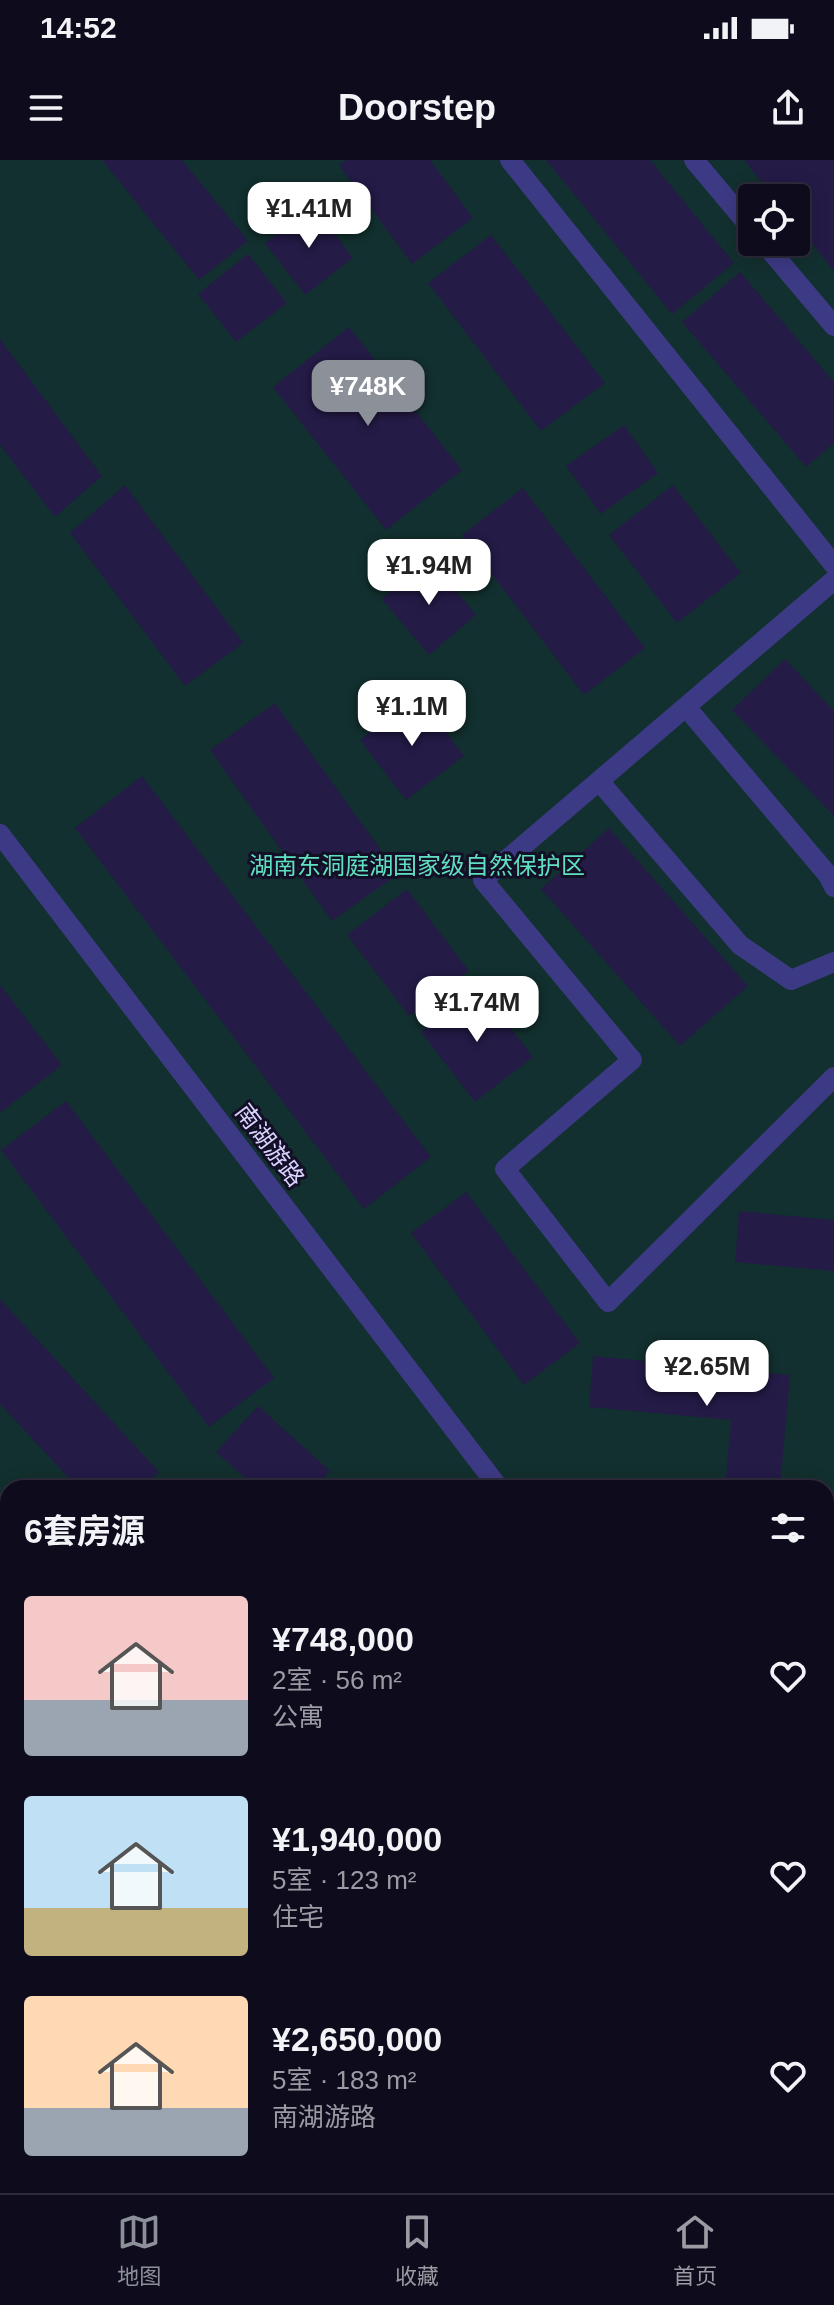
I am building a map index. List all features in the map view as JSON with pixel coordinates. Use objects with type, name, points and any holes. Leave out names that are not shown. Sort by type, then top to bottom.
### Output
[{"type":"street","points":[[510,160],[834,565]]},
{"type":"street","points":[[694,160],[738,212]]},
{"type":"street","points":[[775,256],[834,326]]},
{"type":"street","points":[[834,580],[483,880],[632,1060],[505,1169],[608,1302],[834,1077]]},
{"type":"street","points":[[686,707],[828,875],[834,887]]},
{"type":"street","points":[[599,781],[740,945],[791,980],[834,962]]},
{"type":"street","name":"南湖游路","points":[[0,834],[493,1480]]},
{"type":"green space","name":"湖南东洞庭湖国家级自然保护区","points":[[0,160],[834,160],[834,1480],[0,1480]]},
{"type":"building","points":[[102,160],[182,160],[248,241],[199,280]]},
{"type":"building","points":[[346,160],[430,160],[473,218],[412,264],[339,165]]},
{"type":"building","points":[[546,160],[650,160],[734,263],[672,314]]},
{"type":"building","points":[[744,160],[834,160],[834,271],[810,241],[810,184],[764,184]]},
{"type":"building","points":[[314,206],[353,258],[305,295],[265,243]]},
{"type":"building","points":[[491,235],[605,383],[541,431],[428,283]]},
{"type":"building","points":[[248,254],[287,303],[236,342],[198,294]]},
{"type":"building","points":[[740,272],[834,382],[834,443],[806,467],[682,322]]},
{"type":"building","points":[[349,327],[462,470],[386,530],[273,387]]},
{"type":"building","points":[[0,339],[102,476],[55,517],[0,445]]},
{"type":"building","points":[[624,425],[658,473],[601,514],[566,466]]},
{"type":"building","points":[[125,485],[243,643],[185,686],[70,533]]},
{"type":"building","points":[[673,485],[741,573],[677,623],[609,535]]},
{"type":"building","points":[[523,488],[645,648],[584,695],[462,535]]},
{"type":"building","points":[[430,559],[476,615],[429,655],[382,599]]},
{"type":"building","points":[[785,659],[834,711],[834,816],[732,710]]},
{"type":"building","points":[[418,696],[464,756],[406,800],[360,740]]},
{"type":"building","points":[[275,703],[398,874],[332,921],[210,750]]},
{"type":"building","points":[[142,776],[431,1157],[364,1209],[75,828]]},
{"type":"building","points":[[609,828],[748,986],[680,1046],[541,889]]},
{"type":"building","points":[[407,889],[469,971],[409,1016],[347,935]]},
{"type":"building","points":[[0,985],[62,1065],[0,1113]]},
{"type":"building","points":[[478,986],[533,1057],[475,1102],[421,1032]]},
{"type":"building","points":[[66,1101],[274,1378],[209,1427],[1,1150]]},
{"type":"building","points":[[466,1192],[580,1343],[524,1385],[411,1233]]},
{"type":"building","points":[[739,1211],[834,1220],[834,1271],[735,1262]]},
{"type":"building","points":[[0,1299],[159,1472],[150,1480],[71,1480],[0,1404]]},
{"type":"building","points":[[593,1356],[790,1375],[781,1480],[726,1480],[731,1420],[589,1407]]},
{"type":"building","points":[[258,1406],[330,1471],[322,1480],[247,1480],[216,1452]]}]
